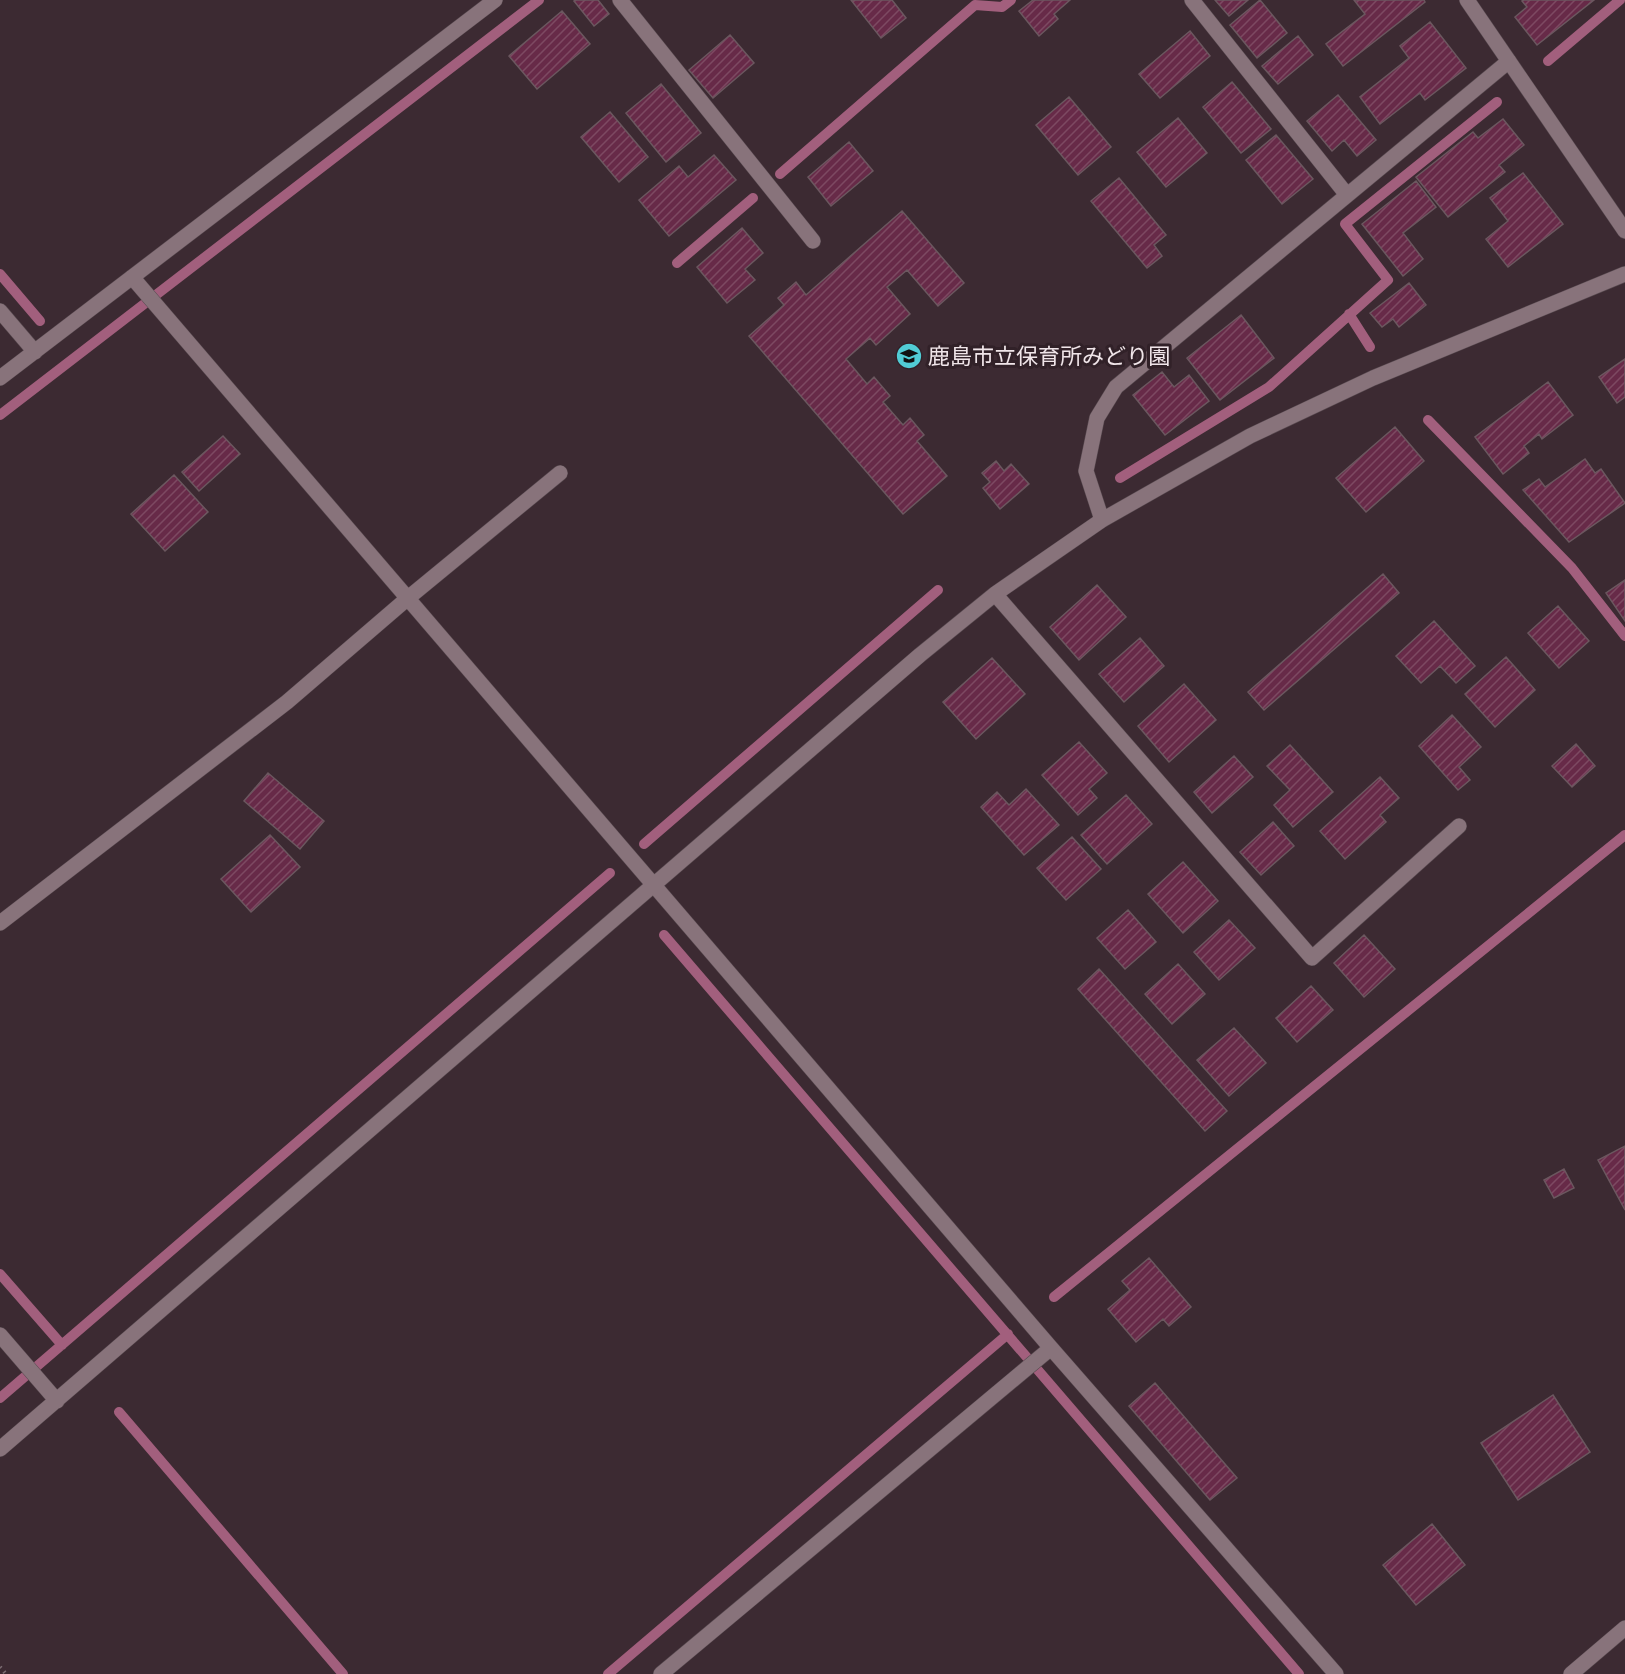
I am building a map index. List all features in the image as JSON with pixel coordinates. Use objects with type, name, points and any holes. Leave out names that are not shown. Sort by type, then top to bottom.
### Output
[{"type":"street","points":[[0,378],[495,0]]},
{"type":"street","points":[[620,0],[813,241]]},
{"type":"street","points":[[1192,0],[1347,195]]},
{"type":"street","points":[[1467,0],[1625,231]]},
{"type":"street","points":[[1102,520],[1086,471],[1097,418],[1116,387],[1509,61]]},
{"type":"street","points":[[0,1449],[920,655],[995,594],[1102,520],[1250,436],[1373,378],[1625,274]]},
{"type":"street","points":[[132,277],[1051,1348],[1336,1674]]},
{"type":"street","points":[[0,311],[35,352]]},
{"type":"street","points":[[0,923],[287,702],[408,598],[560,473]]},
{"type":"street","points":[[995,594],[1312,958],[1459,826]]},
{"type":"street","points":[[0,1335],[57,1401]]},
{"type":"street","points":[[661,1674],[1051,1348]]},
{"type":"street","points":[[1571,1674],[1625,1628]]},
{"type":"path","points":[[0,1667],[6,1674]]},
{"type":"building","points":[[575,0],[598,0],[609,14],[594,26]]},
{"type":"building","points":[[851,0],[892,0],[906,18],[881,38]]},
{"type":"building","points":[[1033,0],[1070,0],[1054,14],[1058,19],[1039,36],[1019,11]]},
{"type":"building","points":[[1215,0],[1248,0],[1229,16]]},
{"type":"building","points":[[1260,0],[1287,33],[1257,58],[1230,25]]},
{"type":"building","points":[[1354,0],[1424,0],[1425,2],[1343,66],[1326,44],[1365,14]]},
{"type":"building","points":[[1594,0],[1537,45],[1515,17],[1527,7],[1522,1]]},
{"type":"building","points":[[562,11],[590,44],[537,89],[509,56]]},
{"type":"building","points":[[1430,22],[1466,68],[1425,100],[1420,93],[1380,124],[1360,97],[1409,58],[1400,46]]},
{"type":"building","points":[[1190,31],[1210,56],[1160,98],[1139,74]]},
{"type":"building","points":[[730,35],[754,63],[713,98],[689,70]]},
{"type":"building","points":[[1298,36],[1313,55],[1278,84],[1262,66]]},
{"type":"building","points":[[1232,82],[1271,129],[1241,153],[1203,107]]},
{"type":"building","points":[[661,84],[701,133],[666,162],[626,113]]},
{"type":"building","points":[[1338,95],[1376,140],[1357,156],[1344,140],[1332,151],[1307,121]]},
{"type":"building","points":[[1069,97],[1111,147],[1078,175],[1036,125]]},
{"type":"building","points":[[610,112],[648,157],[619,182],[581,137]]},
{"type":"building","points":[[1178,118],[1207,153],[1166,187],[1137,152]]},
{"type":"building","points":[[1503,119],[1524,145],[1499,165],[1505,172],[1448,217],[1416,177],[1473,132],[1478,138]]},
{"type":"building","points":[[1276,135],[1313,179],[1282,204],[1246,160]]},
{"type":"building","points":[[849,142],[873,171],[831,206],[808,177]]},
{"type":"building","points":[[714,155],[736,180],[669,236],[639,200],[679,166],[688,177]]},
{"type":"building","points":[[1523,173],[1563,224],[1508,267],[1486,239],[1508,221],[1490,198]]},
{"type":"building","points":[[1119,178],[1166,235],[1154,245],[1162,256],[1147,268],[1091,201]]},
{"type":"building","points":[[1416,181],[1436,207],[1403,233],[1423,259],[1403,276],[1362,224]]},
{"type":"building","points":[[902,211],[964,283],[938,306],[907,270],[887,287],[910,314],[876,345],[870,338],[846,359],[867,384],[874,377],[890,396],[883,402],[903,425],[910,418],[924,435],[917,441],[947,476],[903,514],[749,336],[784,305],[778,298],[796,282],[806,295]]},
{"type":"building","points":[[742,228],[763,253],[745,269],[755,280],[727,303],[697,267]]},
{"type":"building","points":[[1409,283],[1426,305],[1399,327],[1393,319],[1382,327],[1370,313]]},
{"type":"building","points":[[1241,315],[1274,358],[1220,400],[1187,358]]},
{"type":"building","points":[[1625,359],[1625,397],[1617,403],[1599,377]]},
{"type":"building","points":[[1162,372],[1174,387],[1189,375],[1209,401],[1165,435],[1133,395]]},
{"type":"building","points":[[1548,382],[1573,415],[1542,439],[1539,434],[1524,446],[1529,453],[1503,474],[1475,437]]},
{"type":"building","points":[[1395,427],[1424,461],[1366,512],[1336,478]]},
{"type":"building","points":[[223,436],[240,454],[199,491],[182,472]]},
{"type":"building","points":[[1585,459],[1595,473],[1601,469],[1625,503],[1569,542],[1523,490],[1539,479],[1545,487]]},
{"type":"building","points":[[996,461],[1004,471],[1011,464],[1029,484],[1000,509],[983,488],[990,482],[982,473]]},
{"type":"building","points":[[174,475],[208,512],[165,551],[131,514]]},
{"type":"building","points":[[1383,574],[1399,593],[1264,710],[1248,692]]},
{"type":"building","points":[[1625,580],[1625,621],[1606,593]]},
{"type":"building","points":[[1097,585],[1126,617],[1079,660],[1050,627]]},
{"type":"building","points":[[1558,606],[1589,641],[1559,668],[1528,633]]},
{"type":"building","points":[[1434,621],[1475,666],[1456,683],[1440,666],[1421,683],[1396,656]]},
{"type":"building","points":[[1140,638],[1164,666],[1124,702],[1099,674]]},
{"type":"building","points":[[1506,657],[1535,690],[1495,727],[1465,694]]},
{"type":"building","points":[[992,658],[1025,694],[976,739],[943,702]]},
{"type":"building","points":[[1184,684],[1216,720],[1169,762],[1138,726]]},
{"type":"building","points":[[1452,715],[1481,747],[1459,767],[1470,780],[1458,790],[1419,746]]},
{"type":"building","points":[[1079,742],[1107,773],[1089,789],[1097,798],[1078,815],[1042,775]]},
{"type":"building","points":[[1576,744],[1595,766],[1572,787],[1552,766]]},
{"type":"building","points":[[1290,745],[1333,792],[1293,827],[1274,805],[1290,790],[1267,766]]},
{"type":"building","points":[[1234,756],[1253,777],[1212,813],[1194,792]]},
{"type":"building","points":[[268,773],[324,821],[300,849],[244,801]]},
{"type":"building","points":[[1380,777],[1399,798],[1380,815],[1386,822],[1345,859],[1320,831]]},
{"type":"building","points":[[1026,789],[1059,825],[1024,855],[981,807],[997,792],[1009,805]]},
{"type":"building","points":[[1126,795],[1152,824],[1107,864],[1081,835]]},
{"type":"building","points":[[1273,822],[1294,846],[1261,875],[1240,852]]},
{"type":"building","points":[[270,835],[300,867],[251,912],[221,879]]},
{"type":"building","points":[[1072,837],[1101,869],[1066,900],[1037,868]]},
{"type":"building","points":[[1183,862],[1218,901],[1183,933],[1148,894]]},
{"type":"building","points":[[1128,910],[1156,942],[1125,969],[1097,938]]},
{"type":"building","points":[[1229,920],[1255,948],[1219,980],[1194,952]]},
{"type":"building","points":[[1364,935],[1395,969],[1364,997],[1334,963]]},
{"type":"building","points":[[1178,964],[1205,994],[1172,1024],[1145,994]]},
{"type":"building","points":[[1099,969],[1227,1111],[1205,1131],[1078,989]]},
{"type":"building","points":[[1311,986],[1333,1010],[1297,1042],[1276,1018]]},
{"type":"building","points":[[1234,1028],[1266,1063],[1229,1096],[1197,1060]]},
{"type":"building","points":[[1625,1146],[1625,1210],[1598,1160]]},
{"type":"building","points":[[1564,1169],[1574,1188],[1554,1198],[1544,1180]]},
{"type":"building","points":[[1149,1258],[1191,1307],[1169,1326],[1163,1319],[1136,1342],[1108,1309],[1130,1290],[1122,1281]]},
{"type":"building","points":[[1155,1383],[1237,1478],[1210,1500],[1129,1406]]},
{"type":"building","points":[[1553,1395],[1590,1452],[1518,1500],[1481,1443]]},
{"type":"building","points":[[1432,1524],[1465,1565],[1416,1605],[1383,1565]]},
{"type":"waterway","points":[[0,415],[539,0]]},
{"type":"waterway","points":[[780,174],[975,5],[1002,7],[1011,0]]},
{"type":"waterway","points":[[1548,61],[1620,0]]},
{"type":"waterway","points":[[1120,478],[1269,387],[1388,280],[1345,224],[1497,102]]},
{"type":"waterway","points":[[677,263],[753,198]]},
{"type":"waterway","points":[[0,274],[40,321]]},
{"type":"waterway","points":[[1349,314],[1370,347]]},
{"type":"waterway","points":[[1428,420],[1572,568],[1625,636]]},
{"type":"waterway","points":[[644,844],[938,590]]},
{"type":"waterway","points":[[1054,1297],[1625,835]]},
{"type":"waterway","points":[[0,1398],[610,873]]},
{"type":"waterway","points":[[664,935],[1299,1674]]},
{"type":"waterway","points":[[0,1274],[62,1345]]},
{"type":"waterway","points":[[608,1674],[1008,1334]]},
{"type":"waterway","points":[[119,1412],[343,1674]]},
{"type":"place","name":"鹿島市立保育所みどり園","points":[[909,356]]}]
